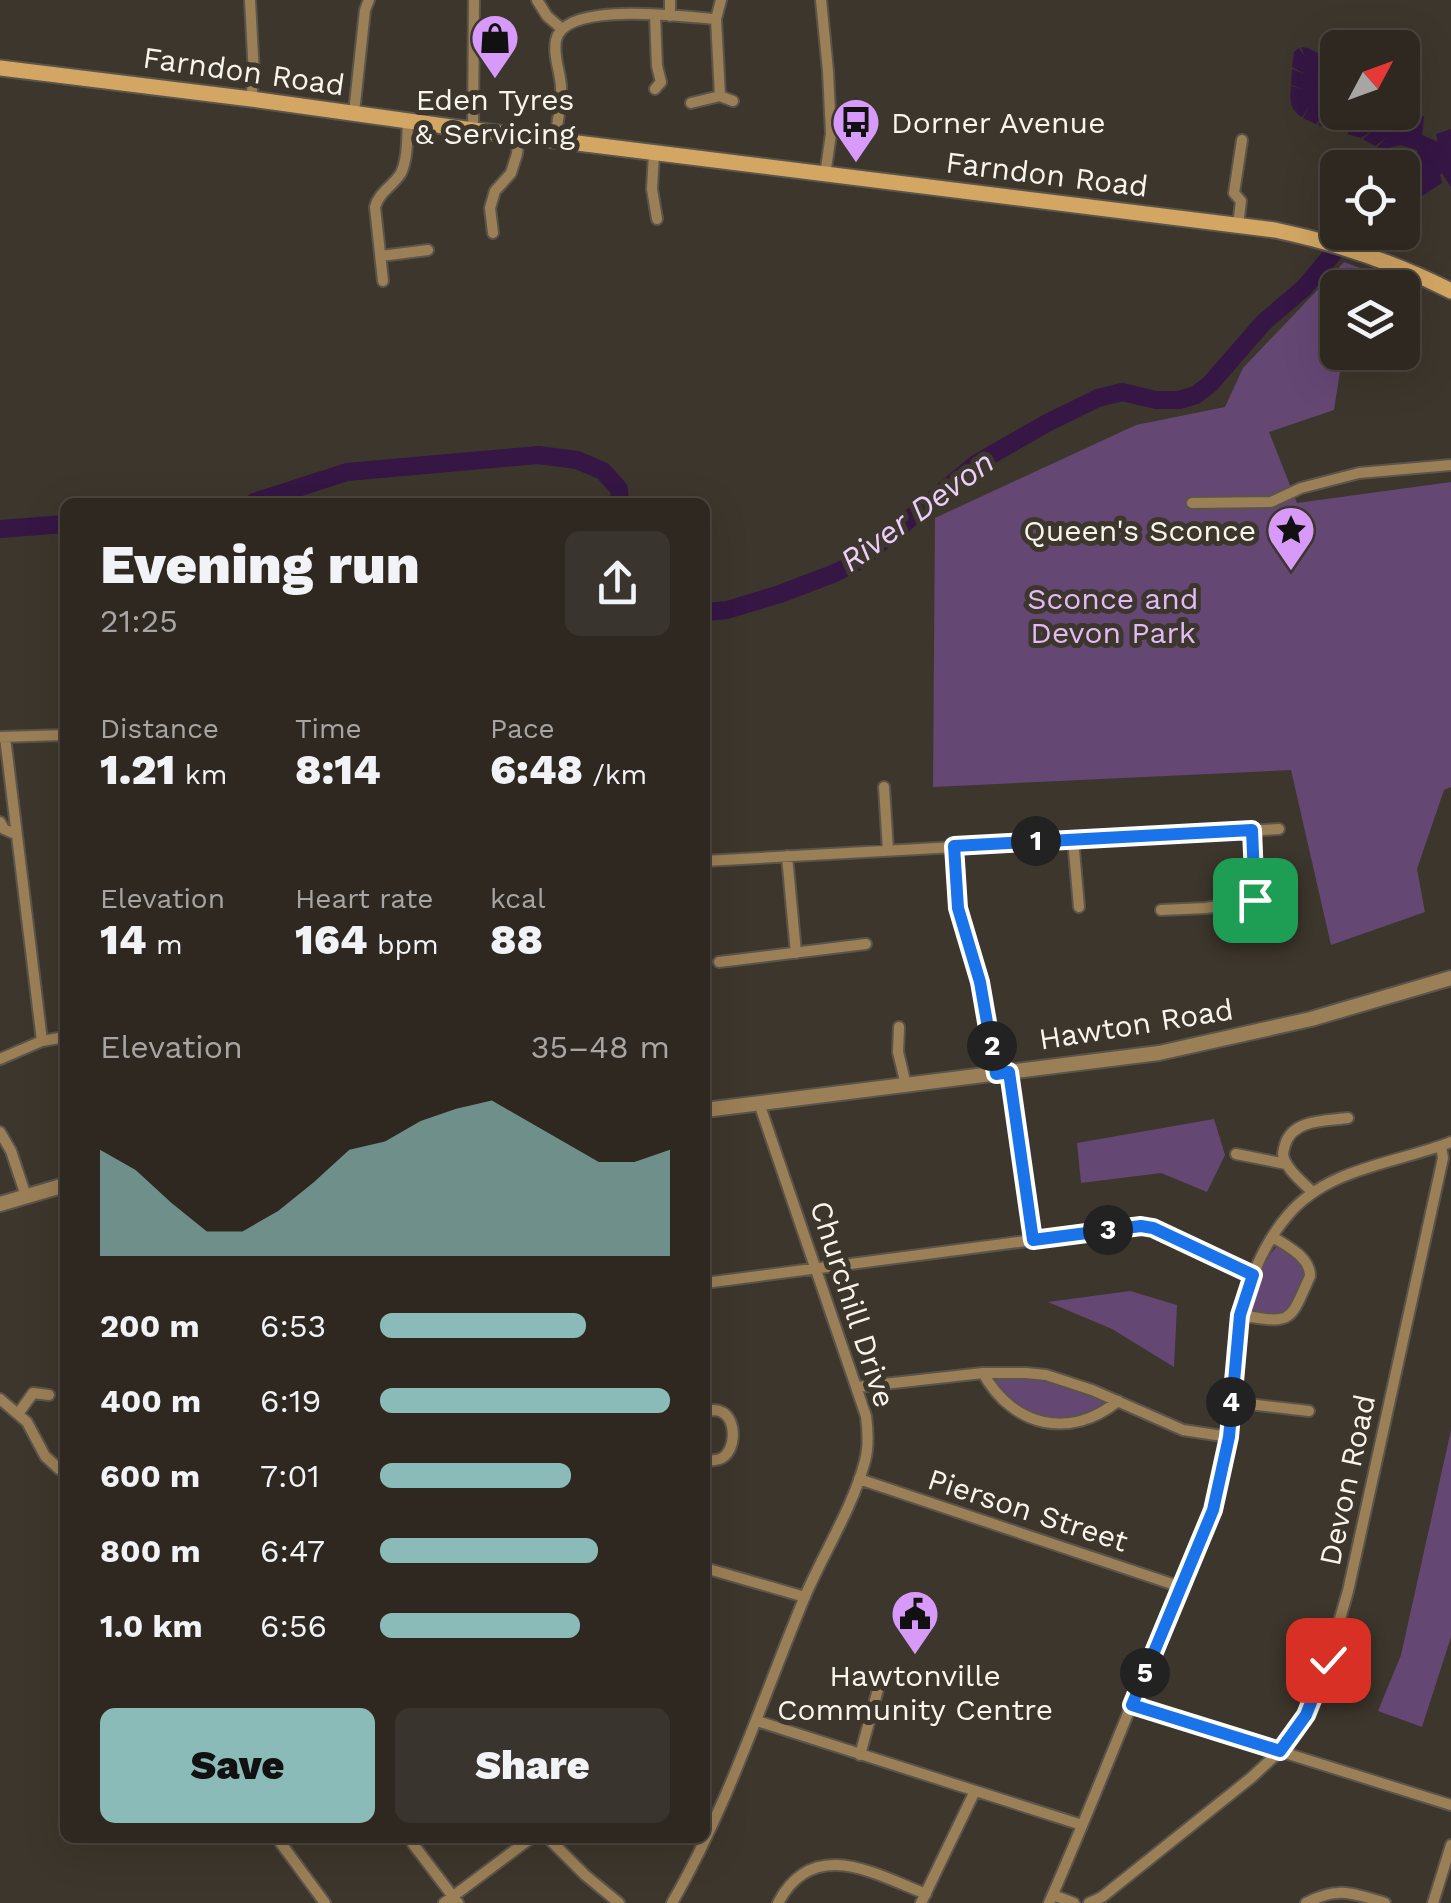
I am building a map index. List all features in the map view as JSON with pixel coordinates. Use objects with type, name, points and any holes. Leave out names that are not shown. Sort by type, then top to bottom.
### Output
[{"type":"main road","name":"Farndon Road","points":[[0,68],[1238,225],[1313,238],[1375,256],[1451,292]]},
{"type":"street","points":[[250,0],[254,75],[251,99]]},
{"type":"street","points":[[354,113],[369,0]]},
{"type":"street","points":[[472,130],[474,0]]},
{"type":"street","points":[[537,0],[562,29]]},
{"type":"street","points":[[670,0],[670,16]]},
{"type":"street","points":[[720,96],[716,19],[721,0]]},
{"type":"street","points":[[821,0],[831,134],[826,175]]},
{"type":"street","points":[[555,140],[561,88],[556,38],[572,20],[637,11],[716,19]]},
{"type":"street","points":[[656,15],[657,66],[662,84]]},
{"type":"street","points":[[691,103],[720,96],[733,101]]},
{"type":"street","points":[[383,280],[375,207],[400,175],[408,121]]},
{"type":"street","points":[[493,233],[490,208],[494,191],[512,173],[519,136]]},
{"type":"street","points":[[1238,225],[1240,201],[1234,193],[1242,140]]},
{"type":"street","points":[[654,153],[652,189],[657,219]]},
{"type":"street","points":[[380,256],[428,250]]},
{"type":"street","points":[[1192,502],[1271,502],[1301,488],[1358,473],[1451,464]]},
{"type":"street","points":[[42,1041],[2,737],[60,735]]},
{"type":"street","points":[[884,787],[888,850]]},
{"type":"street","points":[[0,822],[15,834]]},
{"type":"street","points":[[710,860],[1279,829]]},
{"type":"street","points":[[1252,830],[1256,922]]},
{"type":"street","points":[[1073,839],[1079,907]]},
{"type":"street","points":[[954,846],[958,908],[1002,1073],[1033,1240]]},
{"type":"street","points":[[788,856],[796,953]]},
{"type":"street","points":[[1161,910],[1255,900]]},
{"type":"street","points":[[718,962],[866,944]]},
{"type":"street","name":"Hawton Road","points":[[710,1109],[1159,1053],[1348,1009],[1451,978]]},
{"type":"street","points":[[899,1027],[898,1052],[906,1085]]},
{"type":"street","points":[[0,1059],[42,1041],[60,1038]]},
{"type":"street","name":"Churchill Drive","points":[[710,1832],[805,1597],[859,1479],[868,1440],[866,1416],[760,1104]]},
{"type":"street","points":[[1312,1192],[1286,1164],[1286,1139],[1306,1124],[1348,1118]]},
{"type":"street","points":[[0,1132],[11,1151],[26,1196]]},
{"type":"street","points":[[1074,1903],[1051,1899],[1213,1510],[1229,1437],[1240,1315],[1253,1275],[1286,1217],[1312,1192],[1348,1174],[1446,1144]]},
{"type":"street","name":"Devon Road","points":[[1089,1903],[1102,1897],[1238,1788],[1280,1751],[1306,1715],[1328,1660],[1348,1591],[1446,1144]]},
{"type":"street","points":[[1236,1154],[1286,1164]]},
{"type":"street","points":[[0,1204],[60,1187]]},
{"type":"street","points":[[710,1281],[1141,1226],[1253,1275]]},
{"type":"street","points":[[1240,1315],[1279,1320],[1289,1317],[1310,1276],[1306,1261],[1273,1237]]},
{"type":"street","points":[[856,1388],[1005,1372],[1046,1376],[1092,1390],[1183,1430],[1229,1437]]},
{"type":"street","points":[[983,1374],[1014,1410],[1041,1422],[1089,1420],[1118,1402]]},
{"type":"street","points":[[18,1414],[36,1388],[49,1395]]},
{"type":"street","points":[[0,1399],[28,1422],[45,1456],[60,1472]]},
{"type":"street","points":[[1232,1402],[1309,1411]]},
{"type":"street","points":[[710,1411],[720,1410],[727,1416],[733,1445],[719,1460],[710,1461]]},
{"type":"street","name":"Pierson Street","points":[[859,1479],[1180,1587]]},
{"type":"street","points":[[710,1569],[805,1597]]},
{"type":"street","points":[[860,1755],[880,1682]]},
{"type":"street","points":[[1132,1705],[1451,1806]]},
{"type":"street","points":[[756,1722],[1082,1825]]},
{"type":"street","points":[[778,1903],[786,1889],[802,1875],[838,1864],[854,1865],[924,1899],[975,1791]]},
{"type":"street","points":[[284,1843],[324,1903]]},
{"type":"street","points":[[413,1844],[452,1901],[524,1843]]},
{"type":"street","points":[[553,1843],[619,1903]]},
{"type":"street","name":"Churchill Drive","points":[[672,1903],[704,1843]]},
{"type":"street","points":[[1433,1903],[1451,1845]]},
{"type":"street","points":[[1306,1903],[1343,1891],[1385,1903]]},
{"type":"green space","name":"Sconce and Devon Park","points":[[1344,262],[1363,269],[1363,270],[1336,270]]},
{"type":"green space","name":"Sconce and Devon Park","points":[[1320,287],[1320,370],[1340,370],[1334,410],[1269,432],[1297,503],[1451,482],[1451,787],[1444,790],[1417,869],[1425,912],[1331,945],[1291,770],[933,787],[935,518],[1136,425],[1225,407],[1243,368]]},
{"type":"green space","points":[[1214,1119],[1225,1155],[1207,1192],[1161,1173],[1081,1183],[1077,1143]]},
{"type":"green space","points":[[1277,1246],[1302,1261],[1300,1292],[1282,1316],[1252,1313],[1249,1308],[1256,1284]]},
{"type":"green space","points":[[1130,1291],[1177,1305],[1174,1367],[1112,1329],[1048,1302]]},
{"type":"green space","points":[[1001,1375],[1044,1380],[1100,1397],[1104,1405],[1076,1417],[1030,1412],[1004,1394],[995,1382]]},
{"type":"green space","points":[[1451,1430],[1451,1637],[1422,1727],[1378,1711],[1401,1655]]},
{"type":"shaded area","points":[[1301,47],[1320,54],[1320,119],[1316,124],[1303,118],[1310,105],[1302,117],[1291,104],[1291,86],[1306,90],[1291,85],[1292,69],[1307,75],[1292,67],[1294,52],[1299,48],[1305,57]]},
{"type":"shaded area","points":[[1420,113],[1424,117],[1422,135],[1438,142],[1436,134],[1451,129],[1451,187],[1442,173],[1442,183],[1420,197],[1420,150],[1400,145],[1377,147],[1387,137],[1375,146],[1363,139],[1373,130],[1420,130]]},
{"type":"shaded area","points":[[1350,130],[1373,130],[1361,138],[1347,134]]},
{"type":"waterway","name":"River Devon","points":[[710,612],[780,594],[859,561],[977,463],[1098,398],[1122,392],[1156,400],[1196,395],[1264,322],[1304,288],[1336,250]]},
{"type":"waterway","name":"River Devon","points":[[266,498],[347,472],[538,455],[577,460],[603,471],[619,489],[620,498]]},
{"type":"waterway","name":"River Devon","points":[[0,529],[60,524]]},
{"type":"place","name":"Eden Tyres & Servicing","points":[[495,80]]},
{"type":"place","name":"Dorner Avenue","points":[[856,164]]},
{"type":"place","name":"Queen's Sconce","points":[[1291,572]]},
{"type":"place","name":"Hawtonville Community Centre","points":[[915,1656]]},
{"type":"route","points":[[1255,900],[1252,830],[954,846],[958,908],[980,982],[996,1074],[1009,1072],[1033,1240],[1141,1226],[1253,1275],[1240,1315],[1229,1437],[1213,1510],[1132,1705],[1280,1751],[1306,1715],[1328,1660]]}]
